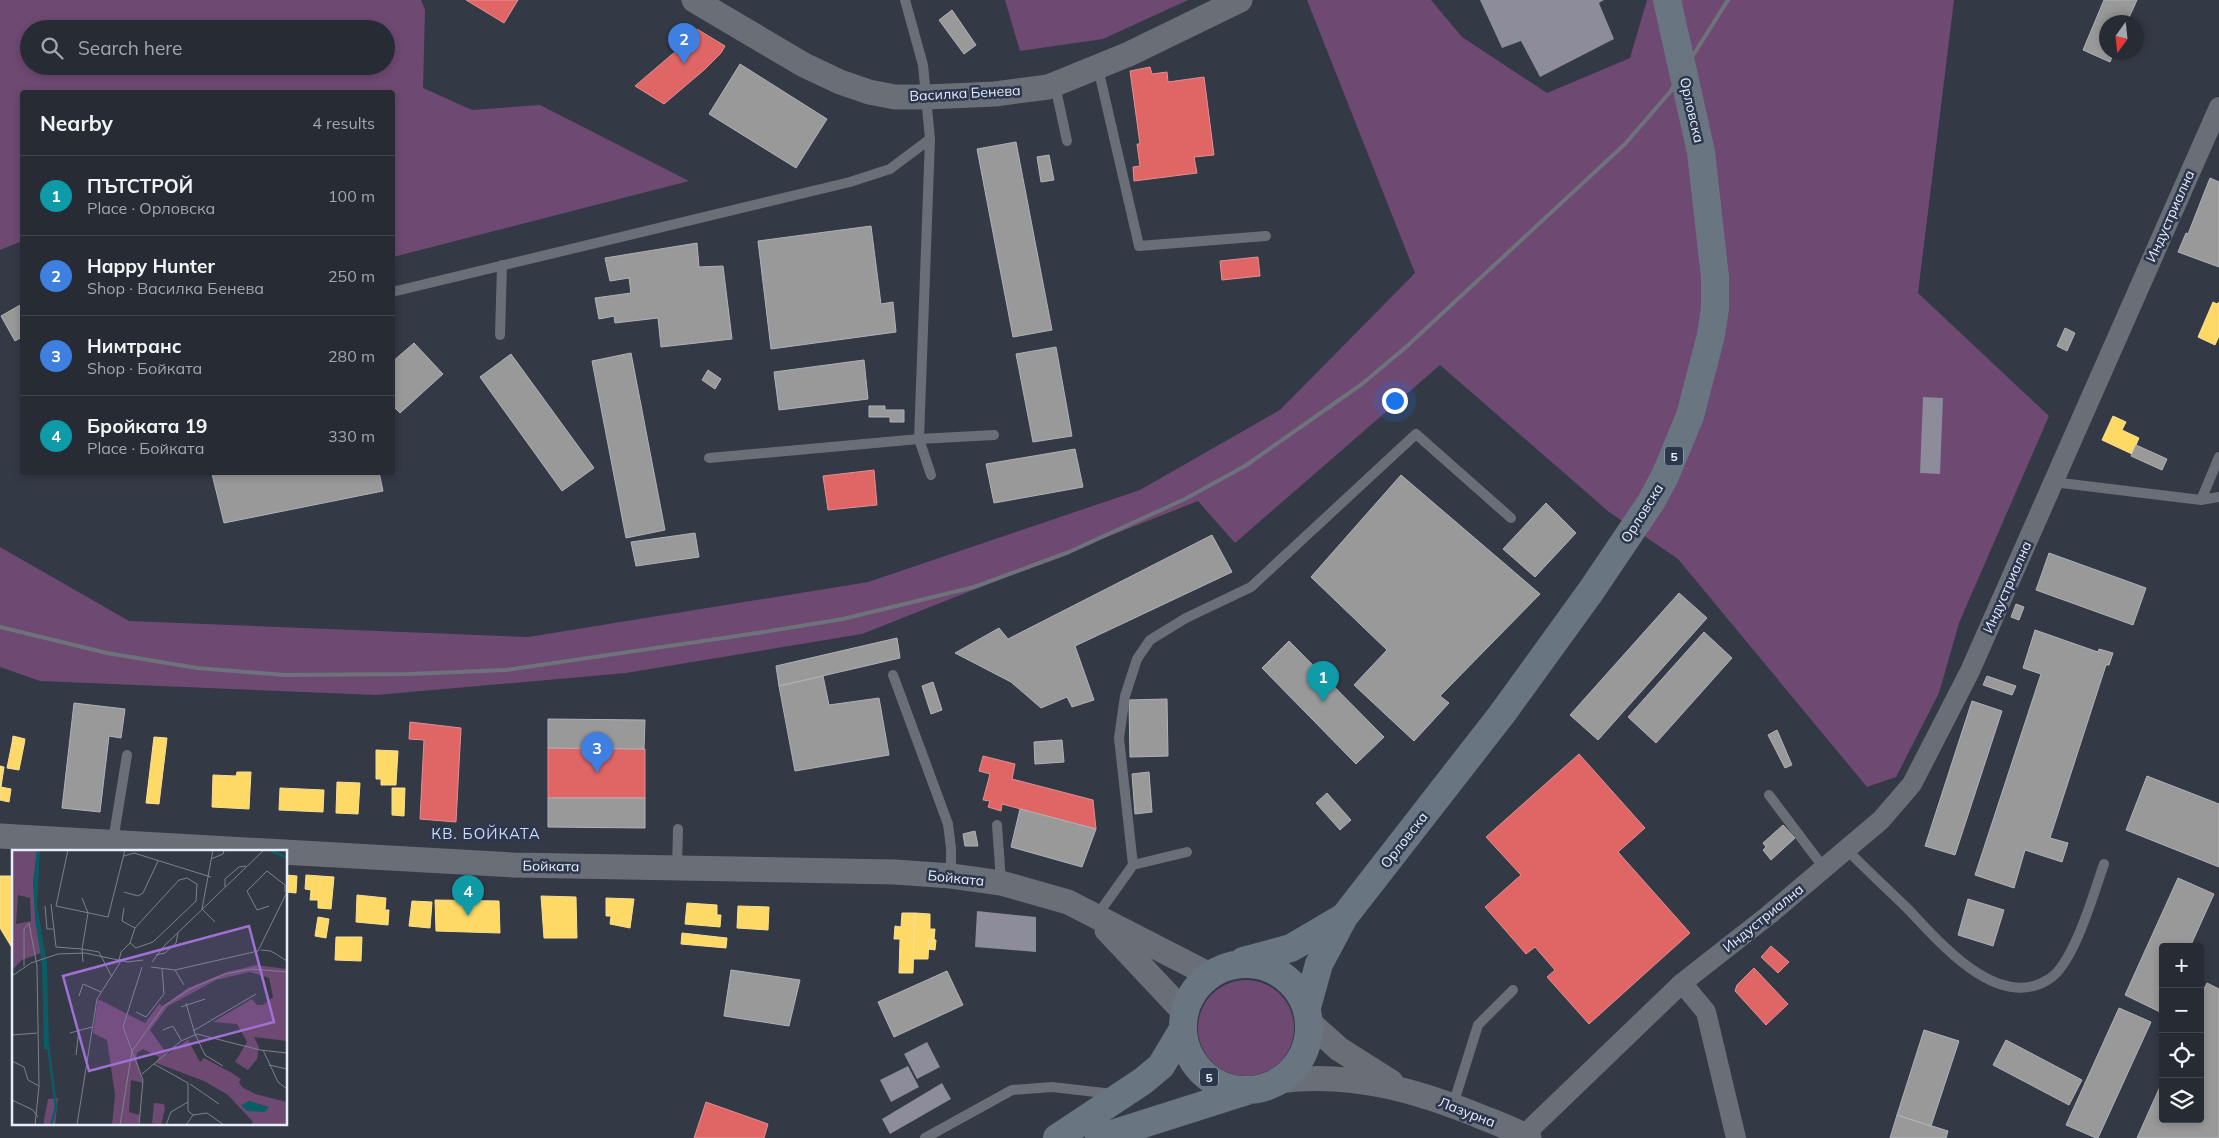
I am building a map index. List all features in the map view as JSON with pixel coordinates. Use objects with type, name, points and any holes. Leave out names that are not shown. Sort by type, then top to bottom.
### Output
[{"type":"main road","name":"Орловска","points":[[1309,1015],[1319,964],[1344,918],[1502,714],[1620,548],[1665,476],[1690,416],[1699,386],[1715,308],[1712,241],[1701,152],[1669,6]]},
{"type":"main road","name":"Орловска","points":[[1219,970],[1291,948],[1344,918]]},
{"type":"main road","points":[[1057,1138],[1124,1095],[1160,1066],[1183,1021],[1190,998],[1219,970],[1248,963],[1267,967],[1284,976],[1298,990],[1309,1015]]},
{"type":"main road","name":"5","points":[[1099,1138],[1183,1109],[1266,1087],[1280,1081],[1293,1070],[1303,1056],[1309,1040],[1309,1015]]},
{"type":"main road","name":"5","points":[[1183,1021],[1187,1049],[1197,1067],[1207,1076],[1231,1088],[1251,1090]]},
{"type":"street","name":"Василка Бенева","points":[[694,0],[804,64],[840,82],[869,92],[895,96],[927,97],[994,94],[1048,87],[1098,68],[1240,0]]},
{"type":"street","name":"Индустриална","points":[[1527,1136],[1682,983],[1881,820],[1912,784],[1970,672],[2219,107]]},
{"type":"street","name":"Бойката","points":[[0,836],[263,850]]},
{"type":"street","name":"Бойката","points":[[288,852],[513,865],[895,872],[951,876],[1001,883],[1068,902],[1095,918],[1219,970]]},
{"type":"street","name":"Бойката","points":[[1095,918],[1183,1021]]},
{"type":"street","points":[[1682,983],[1706,1012],[1736,1138]]},
{"type":"street","name":"Лазурна","points":[[1309,1015],[1339,1049],[1404,1090]]},
{"type":"street","name":"Лазурна","points":[[1280,1081],[1328,1077],[1404,1090],[1453,1105],[1527,1136]]},
{"type":"lane","points":[[905,0],[923,65],[930,139],[919,439],[931,475]]},
{"type":"lane","points":[[1098,68],[1139,246],[1266,236]]},
{"type":"lane","points":[[1055,84],[1067,141]]},
{"type":"lane","points":[[395,292],[850,182],[890,169],[930,139]]},
{"type":"lane","points":[[500,335],[502,265]]},
{"type":"lane","points":[[1133,866],[1119,738],[1125,696],[1137,658],[1150,640],[1186,618],[1251,587],[1416,434],[1511,518]]},
{"type":"lane","points":[[708,458],[919,439],[994,435]]},
{"type":"lane","points":[[2201,500],[2219,457]]},
{"type":"lane","points":[[2053,482],[2201,500],[2219,497]]},
{"type":"lane","points":[[893,675],[948,824],[951,848],[951,876]]},
{"type":"lane","points":[[113,841],[127,755]]},
{"type":"lane","points":[[1769,795],[1824,868]]},
{"type":"lane","points":[[998,825],[1001,883]]},
{"type":"lane","points":[[677,868],[678,829]]},
{"type":"lane","points":[[1846,849],[1962,964],[1991,982],[2026,989],[2050,979],[2071,952],[2104,864]]},
{"type":"lane","points":[[1095,918],[1133,866],[1187,852]]},
{"type":"lane","points":[[1453,1105],[1478,1025],[1513,990]]},
{"type":"lane","points":[[925,1138],[1012,1090],[1052,1087],[1124,1095]]},
{"type":"shaded area","points":[[0,0],[421,0],[425,10],[423,88],[472,110],[540,105],[689,181],[395,256],[395,90],[20,90],[20,242],[0,250]]},
{"type":"shaded area","points":[[1005,0],[1188,0],[1103,39],[1020,51]]},
{"type":"shaded area","points":[[1307,0],[1431,0],[1462,37],[1547,93],[1630,58],[1647,0],[1954,0],[1918,293],[2049,416],[1959,623],[1939,693],[1896,777],[1867,787],[1678,559],[1609,512],[1440,365],[1235,543],[1198,501],[862,634],[626,673],[376,695],[40,681],[0,667],[0,547],[129,621],[528,637],[868,582],[1140,490],[1280,410],[1415,273]]},
{"type":"shaded area","points":[[1246,980],[1264,984],[1280,994],[1290,1010],[1294,1028],[1290,1046],[1280,1062],[1264,1072],[1246,1076],[1228,1072],[1212,1062],[1202,1046],[1198,1028],[1202,1010],[1212,994],[1228,984]]},
{"type":"building: Homes","points":[[2213,302],[2217,304],[2219,302],[2219,336],[2215,345],[2198,337]]},
{"type":"building: Homes","points":[[2113,416],[2126,422],[2122,430],[2139,438],[2132,454],[2102,440]]},
{"type":"building: Homes","points":[[13,736],[25,739],[24,745],[12,743]]},
{"type":"building: Homes","points":[[154,737],[167,738],[159,804],[146,803]]},
{"type":"building: Homes","points":[[12,743],[24,745],[19,770],[7,768]]},
{"type":"building: Homes","points":[[376,750],[398,751],[396,785],[381,785],[381,779],[376,779]]},
{"type":"building: Homes","points":[[0,766],[4,767],[1,787],[11,789],[9,802],[0,800]]},
{"type":"building: Homes","points":[[237,772],[251,772],[249,809],[212,807],[213,775],[236,776]]},
{"type":"building: Homes","points":[[337,782],[360,783],[358,814],[336,813]]},
{"type":"building: Homes","points":[[280,788],[324,790],[323,812],[279,810]]},
{"type":"building: Homes","points":[[392,788],[405,788],[404,816],[392,815]]},
{"type":"building: Homes","points":[[288,875],[297,876],[296,893],[288,892]]},
{"type":"building: Homes","points":[[306,875],[334,877],[331,909],[318,908],[318,900],[310,900],[311,890],[305,889]]},
{"type":"building: Homes","points":[[0,876],[12,876],[12,948],[0,928]]},
{"type":"building: Homes","points":[[357,895],[386,898],[385,910],[389,910],[388,925],[356,922]]},
{"type":"building: Homes","points":[[541,896],[576,897],[577,938],[544,938]]},
{"type":"building: Homes","points":[[606,898],[634,899],[630,928],[610,924],[611,916],[606,916]]},
{"type":"building: Homes","points":[[435,900],[499,901],[500,933],[436,931]]},
{"type":"building: Homes","points":[[412,901],[432,902],[430,928],[409,926]]},
{"type":"building: Homes","points":[[687,903],[717,905],[717,915],[721,915],[720,927],[685,924]]},
{"type":"building: Homes","points":[[738,906],[769,907],[768,930],[737,928]]},
{"type":"building: Homes","points":[[902,913],[915,913],[913,973],[899,973],[900,939],[894,939],[895,926],[901,927]]},
{"type":"building: Homes","points":[[915,913],[930,914],[930,929],[935,929],[934,940],[929,939],[928,959],[913,959]]},
{"type":"building: Homes","points":[[318,917],[329,919],[326,938],[315,936]]},
{"type":"building: Homes","points":[[682,933],[727,938],[726,948],[681,944]]},
{"type":"building: Homes","points":[[336,937],[362,937],[361,961],[335,960]]},
{"type":"building: Homes","points":[[929,939],[936,940],[935,950],[928,949]]},
{"type":"building: Shops","points":[[466,0],[518,0],[504,23]]},
{"type":"building: Shops","points":[[697,29],[725,46],[721,53],[704,70],[664,104],[635,86],[683,45],[684,47],[690,42]]},
{"type":"building: Shops","points":[[1150,67],[1152,74],[1167,72],[1168,82],[1204,77],[1214,155],[1194,157],[1197,173],[1134,181],[1133,167],[1140,166],[1137,144],[1140,144],[1130,71]]},
{"type":"building: Shops","points":[[1258,257],[1260,276],[1222,280],[1220,261]]},
{"type":"building: Shops","points":[[874,470],[877,505],[828,510],[823,476]]},
{"type":"building: Shops","points":[[410,722],[461,728],[456,822],[420,819],[424,740],[409,739]]},
{"type":"building: Shops","points":[[548,748],[645,749],[645,798],[548,798]]},
{"type":"building: Shops","points":[[1579,754],[1645,828],[1618,852],[1690,933],[1589,1024],[1547,977],[1555,970],[1535,947],[1526,954],[1485,907],[1521,875],[1486,837]]},
{"type":"building: Shops","points":[[983,756],[1015,764],[1012,779],[1093,800],[1096,829],[1002,804],[1001,811],[988,807],[990,801],[983,800],[990,774],[979,771]]},
{"type":"building: Shops","points":[[1771,946],[1789,962],[1778,973],[1761,957]]},
{"type":"building: Shops","points":[[1754,968],[1788,1004],[1766,1025],[1735,991],[1737,985]]},
{"type":"building: Shops","points":[[706,1102],[768,1124],[764,1138],[694,1138]]},
{"type":"building: Industry","points":[[2104,0],[2137,0],[2130,15],[2099,15],[2099,57],[2083,50]]},
{"type":"building: Industry","points":[[952,10],[976,45],[964,54],[939,20]]},
{"type":"building: Industry","points":[[740,64],[827,119],[796,168],[709,114]]},
{"type":"building: Industry","points":[[1016,142],[1052,330],[1013,337],[977,149]]},
{"type":"building: Industry","points":[[1049,155],[1054,180],[1041,182],[1037,157]]},
{"type":"building: Industry","points":[[2210,178],[2219,182],[2219,267],[2178,252],[2186,233],[2188,234]]},
{"type":"building: Industry","points":[[871,226],[881,304],[893,302],[896,332],[771,349],[758,241]]},
{"type":"building: Industry","points":[[697,243],[699,267],[723,266],[732,339],[661,347],[658,318],[615,323],[614,316],[599,319],[595,298],[631,293],[629,278],[610,281],[605,258]]},
{"type":"building: Industry","points":[[20,305],[20,338],[15,341],[1,316]]},
{"type":"building: Industry","points":[[2065,328],[2075,333],[2067,351],[2057,346]]},
{"type":"building: Industry","points":[[414,343],[443,374],[400,413],[395,408],[395,359]]},
{"type":"building: Industry","points":[[1056,347],[1072,436],[1033,442],[1016,354]]},
{"type":"building: Industry","points":[[631,353],[665,530],[626,538],[592,361]]},
{"type":"building: Industry","points":[[511,354],[594,468],[562,491],[480,377]]},
{"type":"building: Industry","points":[[864,360],[868,399],[779,410],[774,372]]},
{"type":"building: Industry","points":[[708,370],[721,379],[715,389],[702,380]]},
{"type":"building: Industry","points":[[869,406],[885,406],[885,410],[904,410],[904,422],[890,422],[890,417],[869,417]]},
{"type":"building: Industry","points":[[2136,445],[2167,459],[2162,470],[2131,456]]},
{"type":"building: Industry","points":[[1075,449],[1083,487],[994,503],[986,464]]},
{"type":"building: Industry","points":[[212,475],[380,475],[383,491],[224,523]]},
{"type":"building: Industry","points":[[1401,475],[1540,594],[1440,696],[1449,703],[1414,741],[1354,685],[1387,650],[1311,577]]},
{"type":"building: Industry","points":[[1546,503],[1576,533],[1535,577],[1503,549]]},
{"type":"building: Industry","points":[[695,533],[699,557],[636,566],[631,542]]},
{"type":"building: Industry","points":[[1212,535],[1232,572],[1075,646],[1094,700],[1072,707],[1067,697],[1041,708],[1011,682],[955,653],[999,628],[1008,639]]},
{"type":"building: Industry","points":[[2049,553],[2146,588],[2133,625],[2036,590]]},
{"type":"building: Industry","points":[[1679,593],[1707,618],[1598,740],[1570,715]]},
{"type":"building: Industry","points":[[2016,604],[2024,607],[2019,620],[2011,617]]},
{"type":"building: Industry","points":[[2035,630],[2098,652],[2099,649],[2113,653],[2109,665],[2106,665],[2050,838],[2068,843],[2062,862],[2025,850],[2014,888],[1975,875],[2041,674],[2023,668]]},
{"type":"building: Industry","points":[[1704,632],[1732,658],[1656,743],[1628,717]]},
{"type":"building: Industry","points":[[897,638],[900,658],[779,686],[776,666]]},
{"type":"building: Industry","points":[[1289,641],[1384,737],[1356,764],[1262,668]]},
{"type":"building: Industry","points":[[823,676],[829,705],[879,698],[889,755],[795,771],[779,686]]},
{"type":"building: Industry","points":[[1987,676],[2016,686],[2012,695],[1983,685]]},
{"type":"building: Industry","points":[[933,682],[942,710],[931,714],[922,686]]},
{"type":"building: Industry","points":[[1167,699],[1168,756],[1130,757],[1129,700]]},
{"type":"building: Industry","points":[[1972,701],[2002,711],[1955,855],[1925,846]]},
{"type":"building: Industry","points":[[74,703],[125,709],[121,738],[109,736],[100,812],[62,808]]},
{"type":"building: Industry","points":[[548,719],[645,720],[644,749],[548,748]]},
{"type":"building: Industry","points":[[1777,730],[1792,765],[1785,768],[1768,735]]},
{"type":"building: Industry","points":[[1062,740],[1064,762],[1035,764],[1034,742]]},
{"type":"building: Industry","points":[[1149,772],[1152,812],[1135,814],[1132,774]]},
{"type":"building: Industry","points":[[2147,776],[2219,804],[2219,867],[2126,830]]},
{"type":"building: Industry","points":[[1327,793],[1351,820],[1340,830],[1316,803]]},
{"type":"building: Industry","points":[[548,798],[645,798],[645,828],[548,827]]},
{"type":"building: Industry","points":[[1020,809],[1096,829],[1082,867],[1011,847]]},
{"type":"building: Industry","points":[[1783,825],[1795,838],[1771,860],[1763,850],[1766,847],[1763,843]]},
{"type":"building: Industry","points":[[975,831],[978,846],[965,846],[963,834]]},
{"type":"building: Industry","points":[[2178,878],[2214,894],[2192,943],[2159,943],[2159,1012],[2125,995]]},
{"type":"building: Industry","points":[[1968,899],[2004,910],[1993,946],[1958,935]]},
{"type":"building: Industry","points":[[731,970],[800,980],[789,1026],[724,1016]]},
{"type":"building: Industry","points":[[947,971],[963,1005],[894,1037],[878,1002]]},
{"type":"building: Industry","points":[[2207,983],[2219,989],[2219,1138],[2137,1138],[2159,1089],[2159,1123],[2204,1123],[2204,989]]},
{"type":"building: Industry","points":[[2119,1008],[2151,1022],[2098,1138],[2096,1138],[2066,1125]]},
{"type":"building: Industry","points":[[1924,1030],[1959,1041],[1931,1126],[1897,1115]]},
{"type":"building: Industry","points":[[2006,1040],[2082,1080],[2069,1105],[1993,1065]]},
{"type":"building: Industry","points":[[1897,1115],[1948,1131],[1946,1138],[1890,1138]]},
{"type":"building: Other","points":[[1480,0],[1604,0],[1599,3],[1614,39],[1540,77],[1521,41],[1502,48]]},
{"type":"building: Other","points":[[1923,397],[1943,398],[1940,474],[1920,473]]},
{"type":"building: Other","points":[[977,911],[1036,917],[1036,952],[975,947]]},
{"type":"building: Other","points":[[927,1042],[940,1067],[917,1079],[904,1054]]},
{"type":"building: Other","points":[[908,1066],[919,1087],[891,1102],[880,1080]]},
{"type":"building: Other","points":[[942,1083],[951,1099],[890,1134],[882,1119]]},
{"type":"railway","points":[[0,627],[107,653],[197,668],[285,675],[409,674],[506,670],[757,633],[843,619],[974,587],[1069,552],[1185,499],[1245,466],[1362,384],[1406,347],[1625,144],[1670,92],[1728,0]]},
{"type":"place","name":"Happy Hunter","points":[[684,64]]},
{"type":"place","name":"ПЪТСТРОЙ","points":[[1323,702]]},
{"type":"place","name":"Нимтранс","points":[[597,773]]},
{"type":"place","name":"Бройката 19","points":[[468,916]]},
{"type":"district","name":"КВ. БОЙКАТА","points":[[486,833]]}]
